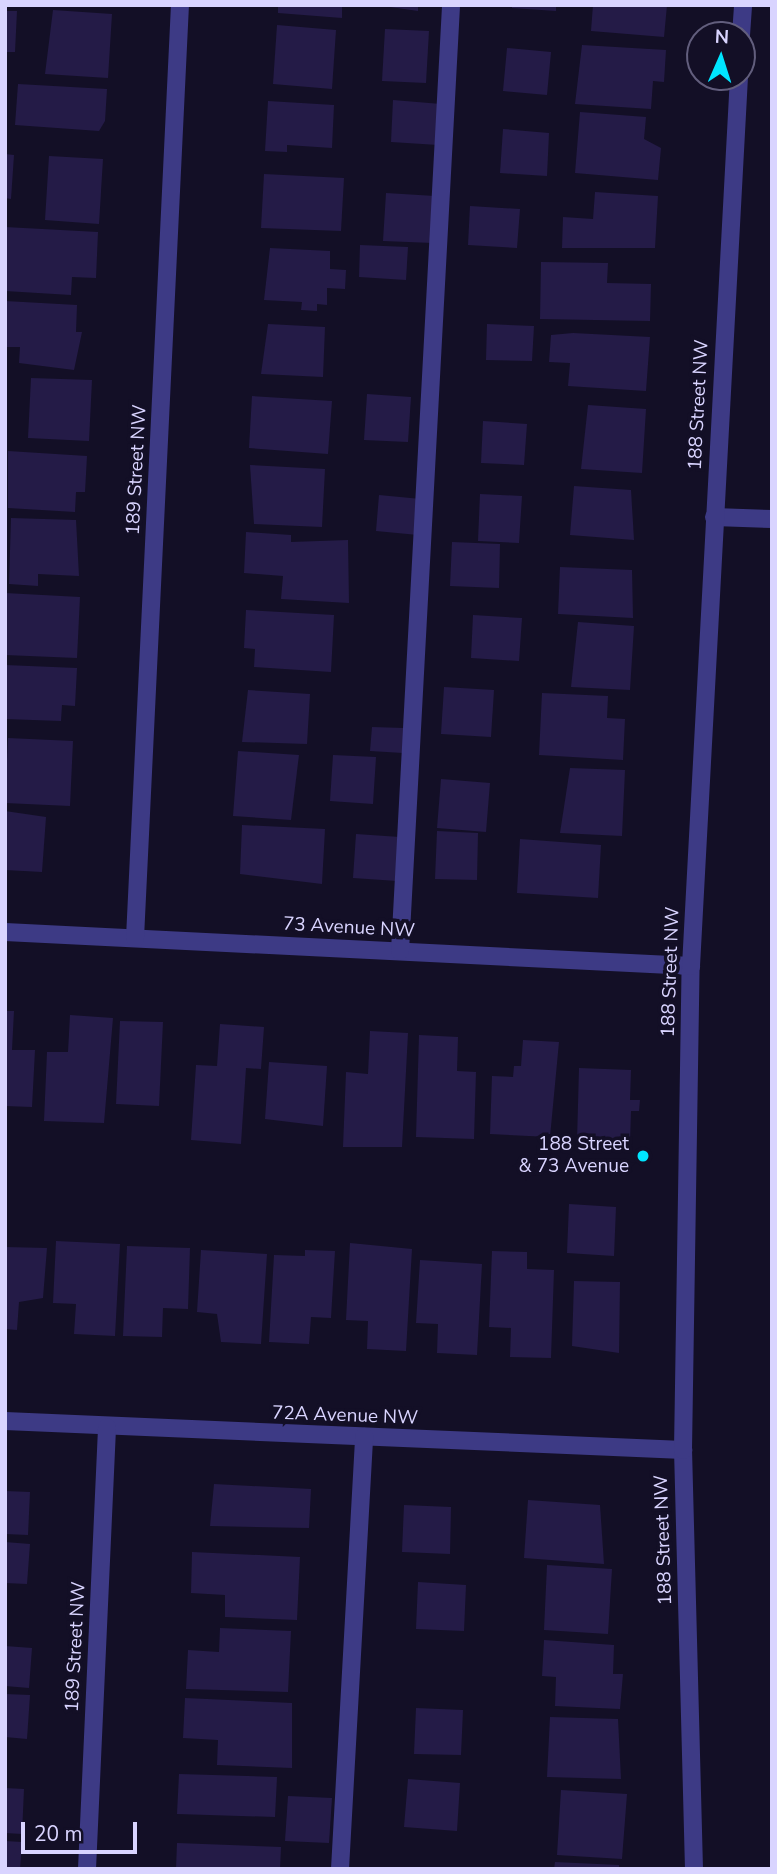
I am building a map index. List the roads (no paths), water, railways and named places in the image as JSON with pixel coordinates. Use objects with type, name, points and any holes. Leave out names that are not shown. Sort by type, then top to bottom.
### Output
[{"type":"street","name":"189 Street NW","points":[[135,937],[180,5]]},
{"type":"street","points":[[400,951],[451,5]]},
{"type":"street","name":"188 Street NW","points":[[694,1869],[683,1450],[691,966],[737,91]]},
{"type":"street","points":[[714,517],[772,519]]},
{"type":"street","name":"73 Avenue NW","points":[[5,932],[691,966]]},
{"type":"street","name":"72A Avenue NW","points":[[5,1421],[683,1450]]},
{"type":"street","name":"189 Street NW","points":[[87,1869],[107,1426]]},
{"type":"street","points":[[340,1869],[364,1437]]},
{"type":"place","name":"188 Street & 73 Avenue","points":[[643,1156]]}]
